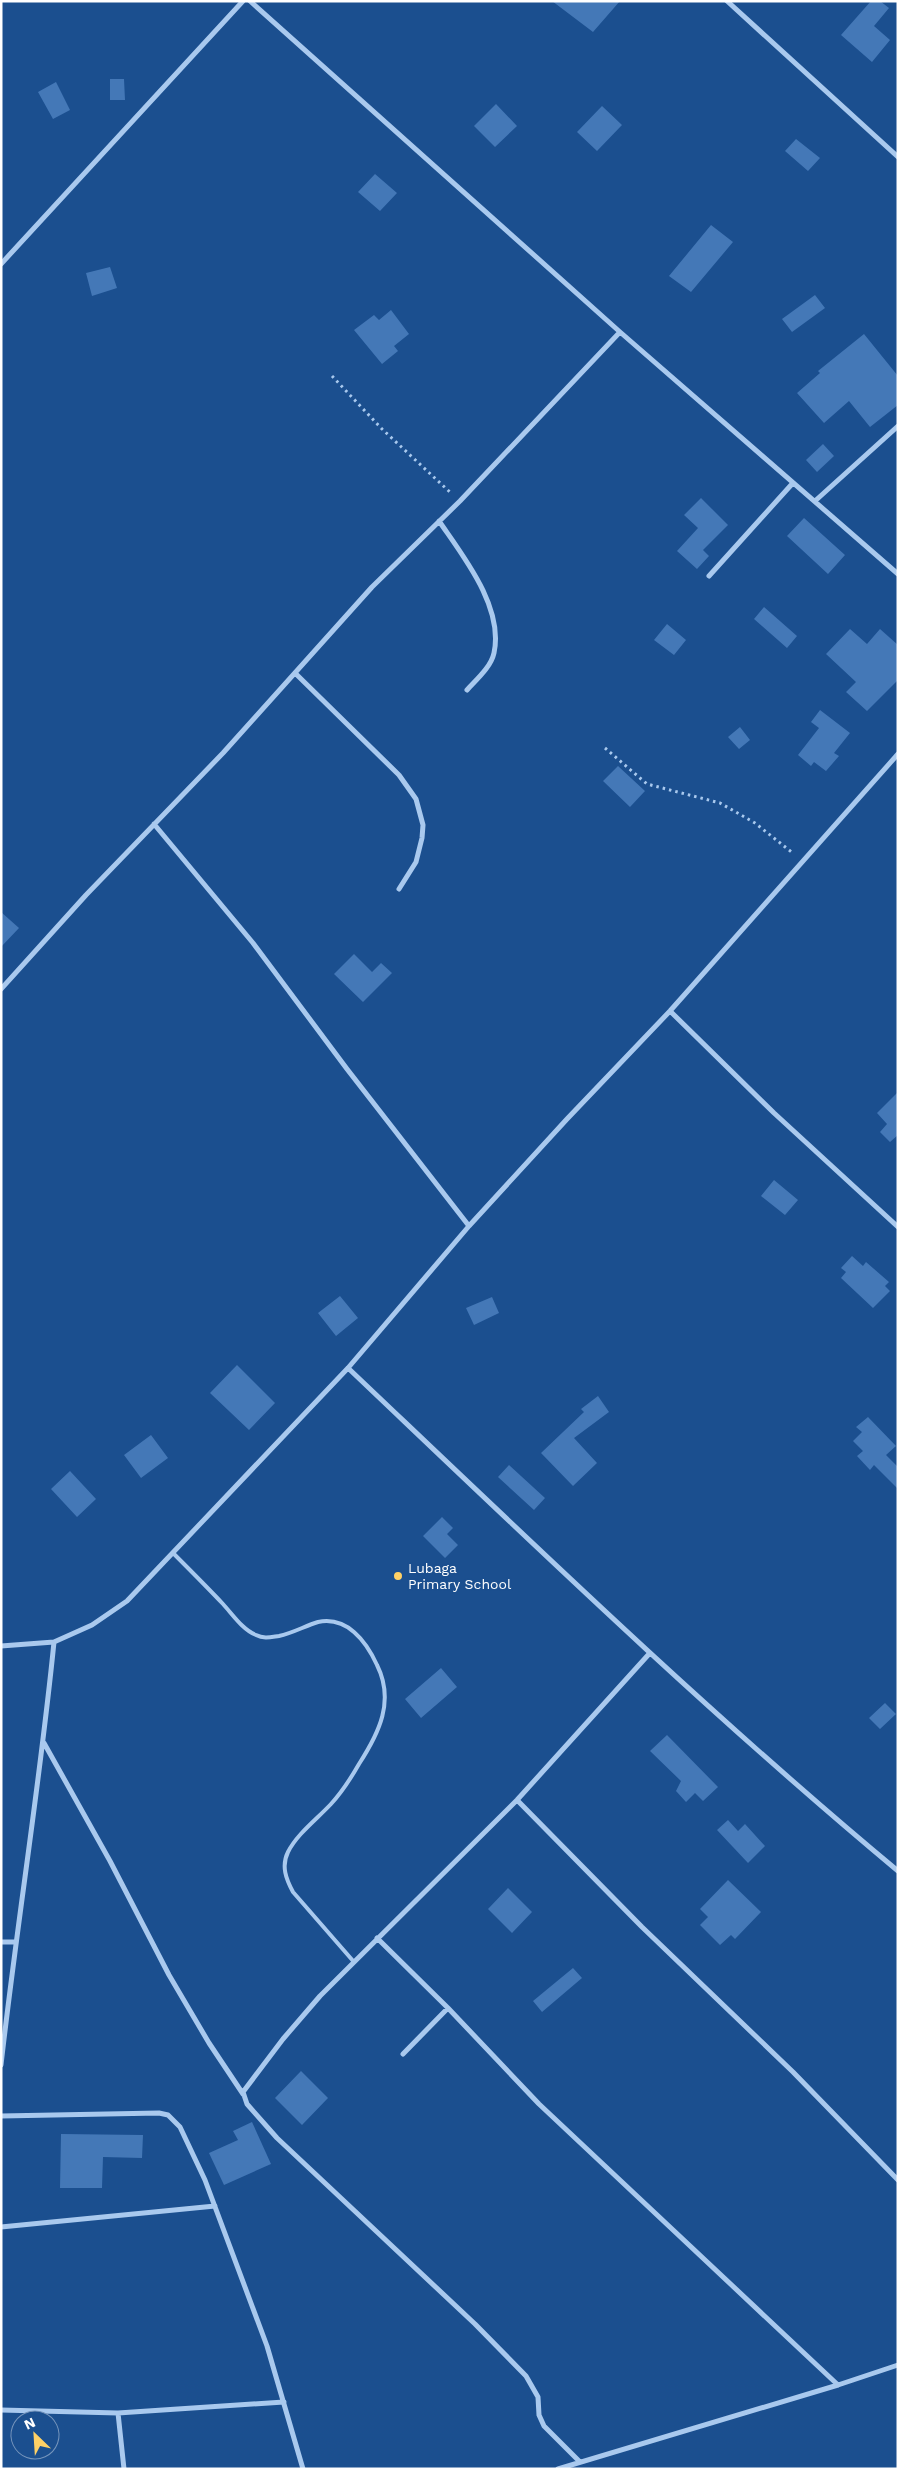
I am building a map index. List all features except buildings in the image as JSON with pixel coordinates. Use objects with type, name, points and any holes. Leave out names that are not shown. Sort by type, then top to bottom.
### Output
[{"type":"street","points":[[1,264],[243,1]]},
{"type":"street","points":[[250,1],[620,332],[792,484],[898,574]]},
{"type":"street","points":[[727,1],[898,156]]},
{"type":"street","points":[[1,989],[154,824],[223,753],[372,587],[460,501],[620,332]]},
{"type":"street","points":[[815,502],[898,426]]},
{"type":"street","points":[[709,576],[792,484]]},
{"type":"street","points":[[439,521],[474,572],[489,605],[494,627],[494,653],[483,674],[467,690]]},
{"type":"street","points":[[295,673],[399,775],[416,799],[422,825],[422,838],[416,862],[399,889]]},
{"type":"street","points":[[1,1646],[54,1642],[92,1625],[127,1601],[348,1368],[469,1226],[670,1011],[898,754]]},
{"type":"street","points":[[154,824],[253,943],[347,1069],[469,1226]]},
{"type":"street","points":[[670,1011],[774,1113],[898,1227]]},
{"type":"street","points":[[348,1368],[649,1654],[818,1804],[898,1871]]},
{"type":"street","points":[[1,2064],[44,1743],[54,1642]]},
{"type":"street","points":[[243,2094],[248,2084],[283,2039],[320,1996],[518,1800],[649,1654]]},
{"type":"street","points":[[44,1743],[110,1861],[169,1975],[254,2114],[277,2138],[468,2318],[526,2376],[538,2397],[539,2415],[544,2426],[580,2462]]},
{"type":"street","points":[[518,1800],[642,1927],[793,2072],[898,2180]]},
{"type":"street","points":[[377,1938],[448,2008],[539,2104],[838,2385]]},
{"type":"street","points":[[1,1942],[16,1942]]},
{"type":"street","points":[[403,2054],[448,2008]]},
{"type":"street","points":[[1,2116],[145,2112],[168,2115],[175,2120],[187,2140],[215,2206],[267,2346],[304,2469]]},
{"type":"street","points":[[1,2227],[215,2206]]},
{"type":"street","points":[[558,2469],[838,2385],[898,2365]]},
{"type":"street","points":[[1,2410],[118,2413],[284,2402]]},
{"type":"street","points":[[118,2413],[124,2469]]},
{"type":"lane","points":[[173,1553],[242,1625],[256,1635],[266,1638],[284,1635],[318,1622],[332,1621],[342,1623],[352,1630],[366,1646],[377,1665],[384,1691],[385,1707],[382,1721],[372,1744],[341,1792],[288,1852],[285,1867],[286,1878],[293,1892],[354,1962]]},
{"type":"path","points":[[332,376],[382,429],[460,501]]},
{"type":"path","points":[[605,748],[647,784],[720,803],[756,823],[803,860]]},
{"type":"place","name":"Lubaga Primary School","points":[[398,1576]]}]
